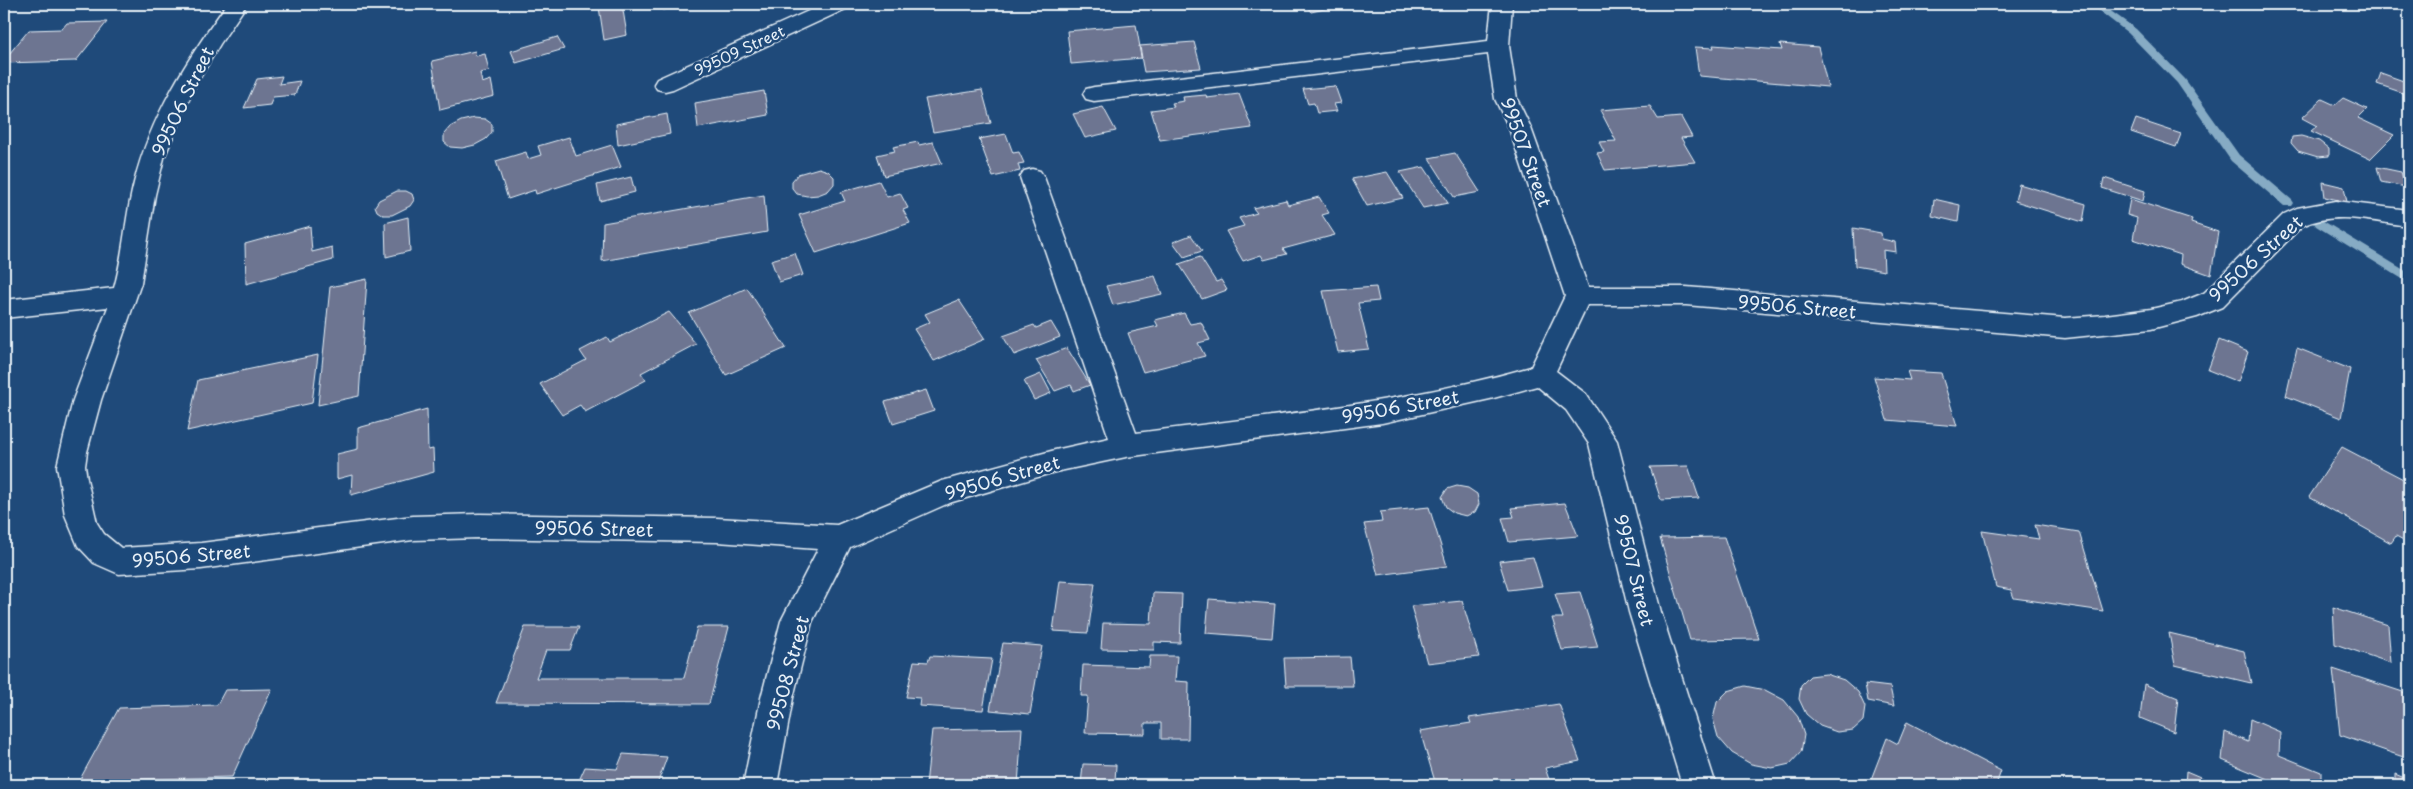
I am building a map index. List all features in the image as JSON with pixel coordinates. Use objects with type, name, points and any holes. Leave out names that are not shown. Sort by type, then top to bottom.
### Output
[{"type":"street","name":"99506 Street","points":[[238,4],[211,42],[165,126],[154,152],[146,181],[138,234],[124,296],[85,401],[71,464],[74,490],[83,527],[92,542],[106,557],[119,561],[201,556],[413,528],[479,526],[717,530],[839,538],[942,493],[1046,463],[1126,446],[1382,412],[1490,389],[1541,374]]},
{"type":"street","name":"99509 Street","points":[[665,84],[841,4]]},
{"type":"street","name":"99507 Street","points":[[1502,4],[1498,46],[1506,99],[1520,128],[1578,296]]},
{"type":"street","points":[[1094,94],[1498,46]]},
{"type":"street","points":[[1032,176],[1126,446]]},
{"type":"street","name":"99506 Street","points":[[1578,296],[1686,296],[2065,328],[2105,325],[2160,317],[2188,310],[2213,300],[2293,220],[2308,213],[2357,211],[2409,218]]},
{"type":"street","points":[[4,309],[124,296]]},
{"type":"street","points":[[1541,374],[1578,296]]},
{"type":"street","name":"99507 Street","points":[[1541,374],[1576,402],[1603,441],[1644,612],[1699,785]]},
{"type":"street","name":"99508 Street","points":[[760,785],[778,698],[797,621],[839,538]]},
{"type":"building","points":[[622,4],[627,35],[604,40],[599,7]]},
{"type":"building","points":[[663,4],[710,4],[663,10]]},
{"type":"building","points":[[1305,4],[1347,4],[1311,12]]},
{"type":"building","points":[[107,22],[76,61],[4,63],[4,60],[29,30],[62,29],[67,23]]},
{"type":"building","points":[[1136,25],[1142,58],[1071,64],[1067,31]]},
{"type":"building","points":[[557,37],[564,49],[516,63],[511,51]]},
{"type":"building","points":[[1194,42],[1201,68],[1144,72],[1139,46]]},
{"type":"building","points":[[1780,44],[1818,47],[1828,87],[1699,76],[1695,47],[1714,48],[1713,45],[1782,50]]},
{"type":"building","points":[[475,51],[476,56],[485,54],[489,71],[480,73],[482,83],[491,80],[494,96],[440,110],[432,61]]},
{"type":"building","points":[[2381,73],[2409,83],[2409,95],[2377,84]]},
{"type":"building","points":[[282,76],[279,84],[300,81],[295,95],[273,97],[270,105],[244,108],[257,79]]},
{"type":"building","points":[[1335,86],[1341,103],[1334,104],[1337,111],[1317,113],[1314,103],[1308,104],[1303,89]]},
{"type":"building","points":[[982,90],[991,123],[933,132],[925,99]]},
{"type":"building","points":[[764,91],[768,115],[698,128],[695,103]]},
{"type":"building","points":[[1239,94],[1252,128],[1160,140],[1151,110],[1174,107],[1172,103],[1184,101],[1183,97],[1206,95],[1207,98]]},
{"type":"building","points":[[2343,98],[2367,109],[2358,118],[2394,135],[2370,159],[2311,131],[2317,126],[2302,118],[2322,99],[2335,105]]},
{"type":"building","points":[[1650,106],[1658,119],[1681,117],[1692,137],[1681,138],[1695,162],[1605,170],[1597,153],[1604,152],[1599,142],[1616,141],[1600,110]]},
{"type":"building","points":[[1103,107],[1116,131],[1085,138],[1073,114]]},
{"type":"building","points":[[667,114],[670,134],[618,145],[616,124]]},
{"type":"building","points":[[474,118],[485,119],[492,124],[492,132],[486,139],[475,145],[462,148],[450,147],[444,142],[444,134],[450,127],[461,121]]},
{"type":"building","points":[[2136,119],[2181,134],[2176,147],[2131,132]]},
{"type":"building","points":[[1006,134],[1013,153],[1019,152],[1024,163],[1018,164],[1020,171],[993,177],[979,139]]},
{"type":"building","points":[[2301,136],[2319,141],[2329,149],[2329,156],[2318,157],[2298,151],[2291,143],[2292,137]]},
{"type":"building","points":[[569,137],[576,156],[612,145],[621,167],[536,194],[535,190],[508,199],[496,161],[526,152],[528,159],[541,155],[538,146]]},
{"type":"building","points":[[918,142],[919,145],[933,142],[942,163],[884,176],[877,155],[895,151],[893,147]]},
{"type":"building","points":[[1455,153],[1480,192],[1454,197],[1429,158]]},
{"type":"building","points":[[1424,167],[1448,203],[1423,208],[1400,172]]},
{"type":"building","points":[[2377,167],[2401,172],[2406,187],[2381,182]]},
{"type":"building","points":[[819,168],[828,171],[834,177],[834,184],[828,191],[818,195],[807,196],[797,194],[792,188],[792,181],[798,174]]},
{"type":"building","points":[[1387,172],[1403,198],[1367,206],[1352,179]]},
{"type":"building","points":[[631,177],[635,192],[600,201],[597,185]]},
{"type":"building","points":[[2104,178],[2145,191],[2143,201],[2102,188]]},
{"type":"building","points":[[879,181],[887,197],[900,193],[908,208],[903,210],[910,223],[816,253],[799,215],[845,201],[841,192]]},
{"type":"building","points":[[2323,182],[2344,187],[2347,202],[2325,197]]},
{"type":"building","points":[[2019,184],[2086,204],[2083,222],[2015,201]]},
{"type":"building","points":[[397,191],[406,191],[412,194],[414,200],[410,206],[392,215],[383,215],[377,211],[375,206],[379,200]]},
{"type":"building","points":[[764,195],[767,232],[602,261],[603,223]]},
{"type":"building","points":[[1319,197],[1329,213],[1322,215],[1335,235],[1283,249],[1287,254],[1264,260],[1261,255],[1243,261],[1226,231],[1244,226],[1239,218],[1257,213],[1253,208],[1286,200],[1288,205]]},
{"type":"building","points":[[1934,199],[1960,205],[1958,222],[1932,216]]},
{"type":"building","points":[[2130,199],[2192,219],[2191,223],[2218,232],[2211,275],[2180,264],[2181,255],[2133,239],[2137,218],[2127,215]]},
{"type":"building","points":[[408,217],[410,251],[386,257],[385,223]]},
{"type":"building","points":[[310,226],[312,252],[332,247],[333,260],[246,284],[245,244]]},
{"type":"building","points":[[1853,228],[1881,233],[1882,239],[1895,242],[1896,252],[1883,250],[1884,271],[1855,266]]},
{"type":"building","points":[[1191,235],[1202,251],[1184,257],[1173,242]]},
{"type":"building","points":[[795,253],[803,275],[779,282],[771,260]]},
{"type":"building","points":[[1200,257],[1216,282],[1221,280],[1227,290],[1202,299],[1179,264]]},
{"type":"building","points":[[1155,276],[1162,294],[1113,305],[1106,286]]},
{"type":"building","points":[[367,279],[359,396],[318,405],[330,287]]},
{"type":"building","points":[[1376,287],[1379,301],[1358,303],[1369,349],[1338,352],[1323,291]]},
{"type":"building","points":[[747,288],[786,348],[726,375],[689,313]]},
{"type":"building","points":[[959,300],[985,339],[934,361],[914,329],[930,322],[925,314]]},
{"type":"building","points":[[669,312],[696,344],[641,373],[646,380],[585,412],[580,405],[562,415],[540,384],[586,360],[580,351],[607,337],[610,342]]},
{"type":"building","points":[[1184,313],[1190,324],[1201,322],[1210,340],[1198,343],[1205,356],[1143,372],[1128,333],[1158,326],[1155,320]]},
{"type":"building","points":[[1051,322],[1060,337],[1014,355],[1003,336],[1034,325],[1036,328]]},
{"type":"building","points":[[2219,340],[2248,352],[2238,382],[2208,370]]},
{"type":"building","points":[[1067,348],[1090,385],[1074,391],[1071,385],[1055,391],[1036,360]]},
{"type":"building","points":[[2297,348],[2350,369],[2341,418],[2286,396]]},
{"type":"building","points":[[318,355],[312,403],[187,431],[198,380]]},
{"type":"building","points":[[1907,371],[1941,373],[1957,426],[1887,420],[1874,377],[1910,380]]},
{"type":"building","points":[[1041,374],[1051,393],[1034,400],[1024,381]]},
{"type":"building","points":[[926,390],[934,411],[893,424],[885,402]]},
{"type":"building","points":[[427,409],[428,450],[433,449],[434,472],[351,495],[352,475],[337,479],[337,454],[358,449],[358,428]]},
{"type":"building","points":[[2342,447],[2409,482],[2409,543],[2396,536],[2391,543],[2309,497]]},
{"type":"building","points":[[1688,466],[1699,498],[1661,500],[1650,467]]},
{"type":"building","points":[[1457,486],[1468,488],[1477,494],[1479,504],[1475,512],[1466,516],[1454,513],[1446,507],[1442,497],[1447,489]]},
{"type":"building","points":[[1565,503],[1578,536],[1509,542],[1502,518],[1514,517],[1511,508]]},
{"type":"building","points":[[1429,507],[1447,566],[1378,575],[1364,524],[1382,522],[1380,512]]},
{"type":"building","points":[[2035,525],[2079,532],[2103,611],[2014,598],[2011,590],[1996,587],[1982,531],[2039,539]]},
{"type":"building","points":[[1724,537],[1759,639],[1690,640],[1660,538]]},
{"type":"building","points":[[1533,557],[1542,586],[1508,590],[1499,561]]},
{"type":"building","points":[[1060,581],[1095,583],[1088,633],[1053,631]]},
{"type":"building","points":[[1580,592],[1598,647],[1562,650],[1552,618],[1563,618],[1555,594]]},
{"type":"building","points":[[1153,593],[1182,594],[1180,643],[1154,642],[1154,650],[1101,649],[1103,623],[1151,624]]},
{"type":"building","points":[[1209,599],[1275,604],[1272,638],[1206,633]]},
{"type":"building","points":[[1462,601],[1479,657],[1427,663],[1411,606]]},
{"type":"building","points":[[2333,607],[2388,625],[2391,663],[2335,644]]},
{"type":"building","points":[[525,627],[579,627],[570,650],[546,650],[536,678],[684,678],[697,627],[729,627],[709,704],[496,703]]},
{"type":"building","points":[[2169,633],[2244,651],[2251,683],[2175,665]]},
{"type":"building","points":[[1003,643],[1042,646],[1030,714],[990,710]]},
{"type":"building","points":[[930,656],[992,659],[983,710],[919,706],[920,698],[906,697],[914,661],[928,662]]},
{"type":"building","points":[[1150,656],[1177,656],[1175,681],[1189,682],[1188,739],[1161,739],[1161,723],[1145,723],[1145,734],[1085,733],[1088,696],[1081,696],[1083,665],[1149,667]]},
{"type":"building","points":[[1350,657],[1353,686],[1286,686],[1284,658]]},
{"type":"building","points":[[2333,669],[2409,694],[2409,759],[2340,735]]},
{"type":"building","points":[[1826,674],[1844,680],[1858,692],[1865,707],[1863,721],[1853,730],[1837,732],[1820,726],[1806,714],[1799,699],[1801,685],[1810,676]]},
{"type":"building","points":[[1865,684],[1890,687],[1894,706],[1868,701]]},
{"type":"building","points":[[2144,684],[2178,698],[2174,732],[2140,718]]},
{"type":"building","points":[[1745,686],[1765,690],[1784,700],[1798,717],[1804,735],[1801,752],[1790,764],[1772,768],[1751,764],[1732,753],[1718,737],[1713,719],[1717,702],[1728,691]]},
{"type":"building","points":[[272,689],[232,777],[79,781],[119,708],[217,705],[225,690]]},
{"type":"building","points":[[1559,704],[1580,761],[1545,768],[1551,785],[1436,785],[1420,731],[1471,723],[1469,718]]},
{"type":"building","points":[[2250,719],[2280,732],[2279,755],[2321,772],[2321,785],[2275,785],[2275,782],[2222,760],[2225,732],[2248,742]]},
{"type":"building","points":[[1907,722],[2001,771],[1996,785],[1876,785],[1870,782],[1887,738],[1898,744]]},
{"type":"building","points":[[1022,728],[1018,785],[926,785],[932,730]]},
{"type":"building","points":[[623,754],[667,757],[657,785],[577,785],[585,767],[617,769]]},
{"type":"building","points":[[1083,764],[1116,765],[1115,782],[1138,783],[1138,785],[1081,785]]},
{"type":"building","points":[[2186,771],[2219,785],[2185,785]]},
{"type":"building","points":[[2395,774],[2409,780],[2409,785],[2395,785]]},
{"type":"waterway","points":[[2095,4],[2132,31],[2181,81],[2235,158],[2288,203]]},
{"type":"waterway","points":[[2320,223],[2409,279]]}]
